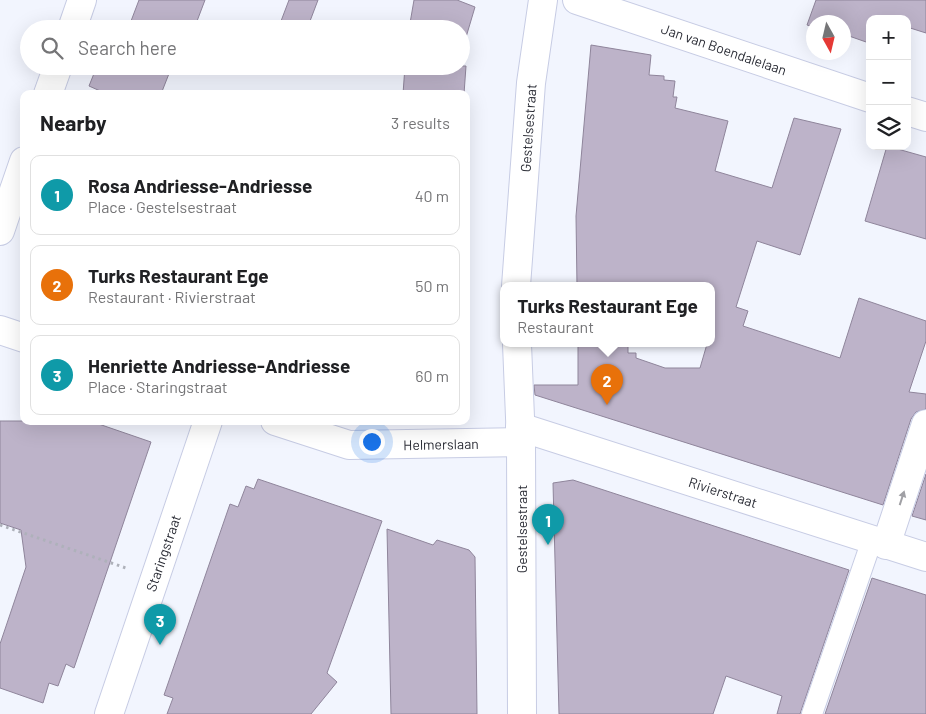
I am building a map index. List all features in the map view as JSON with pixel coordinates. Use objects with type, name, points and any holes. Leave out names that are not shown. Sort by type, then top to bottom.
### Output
[{"type":"street","points":[[75,20],[82,0]]},
{"type":"street","name":"Gestelsestraat","points":[[516,282],[531,83],[544,0]]},
{"type":"street","name":"Jan van Boendalelaan","points":[[577,0],[866,97]]},
{"type":"street","points":[[49,90],[55,75]]},
{"type":"street","points":[[911,112],[926,117]]},
{"type":"street","points":[[0,230],[20,172]]},
{"type":"street","points":[[0,330],[20,337]]},
{"type":"street","name":"Gestelsestraat","points":[[517,347],[521,435],[522,714]]},
{"type":"street","points":[[879,542],[926,424]]},
{"type":"street","name":"Staringstraat","points":[[109,714],[207,425]]},
{"type":"street","name":"Helmerslaan","points":[[288,425],[350,445],[521,435]]},
{"type":"street","name":"Rivierstraat","points":[[521,435],[926,557]]},
{"type":"lane","points":[[812,714],[879,542]]},
{"type":"path","points":[[0,525],[154,578]]},
{"type":"building","points":[[139,0],[205,0],[197,20],[131,20]]},
{"type":"building","points":[[289,0],[318,0],[310,20],[281,20]]},
{"type":"building","points":[[414,0],[457,0],[475,7],[470,24],[470,20],[411,20]]},
{"type":"building","points":[[816,0],[926,0],[926,33],[911,28],[911,15],[866,15],[866,42],[851,37],[851,15],[811,15]]},
{"type":"building","points":[[591,45],[651,55],[649,75],[664,76],[664,80],[675,81],[673,97],[677,97],[675,108],[728,121],[715,171],[772,188],[794,118],[841,129],[800,255],[757,241],[736,307],[748,311],[743,326],[840,358],[859,298],[926,321],[926,341],[909,392],[926,394],[926,409],[916,412],[911,419],[883,505],[535,395],[534,385],[578,385],[578,347],[628,347],[628,353],[636,353],[636,358],[665,368],[700,368],[706,347],[715,347],[715,282],[577,282],[576,216]]},
{"type":"building","points":[[93,75],[168,75],[163,90],[98,90],[89,86]]},
{"type":"building","points":[[404,75],[465,75],[464,90],[403,90]]},
{"type":"building","points":[[886,150],[901,150],[926,157],[926,239],[865,221]]},
{"type":"building","points":[[0,421],[20,421],[20,425],[102,425],[151,442],[74,668],[66,664],[58,686],[49,683],[43,703],[0,688],[0,644],[26,567],[21,530],[0,523]]},
{"type":"building","points":[[926,474],[926,520],[912,516]]},
{"type":"building","points":[[258,479],[382,521],[327,673],[337,682],[311,714],[167,714],[173,698],[164,695],[230,504],[238,507],[246,486],[254,489]]},
{"type":"building","points":[[573,480],[849,570],[800,714],[777,714],[782,696],[726,676],[713,714],[559,714],[553,483]]},
{"type":"building","points":[[387,529],[433,545],[437,540],[469,550],[475,557],[477,714],[391,714]]},
{"type":"building","points":[[872,578],[926,595],[926,714],[825,714]]},
{"type":"place","name":"Turks Restaurant Ege","points":[[607,405]]},
{"type":"place","name":"Rosa Andriesse-Andriesse","points":[[548,545]]},
{"type":"place","name":"Henriette Andriesse-Andriesse","points":[[160,645]]}]
